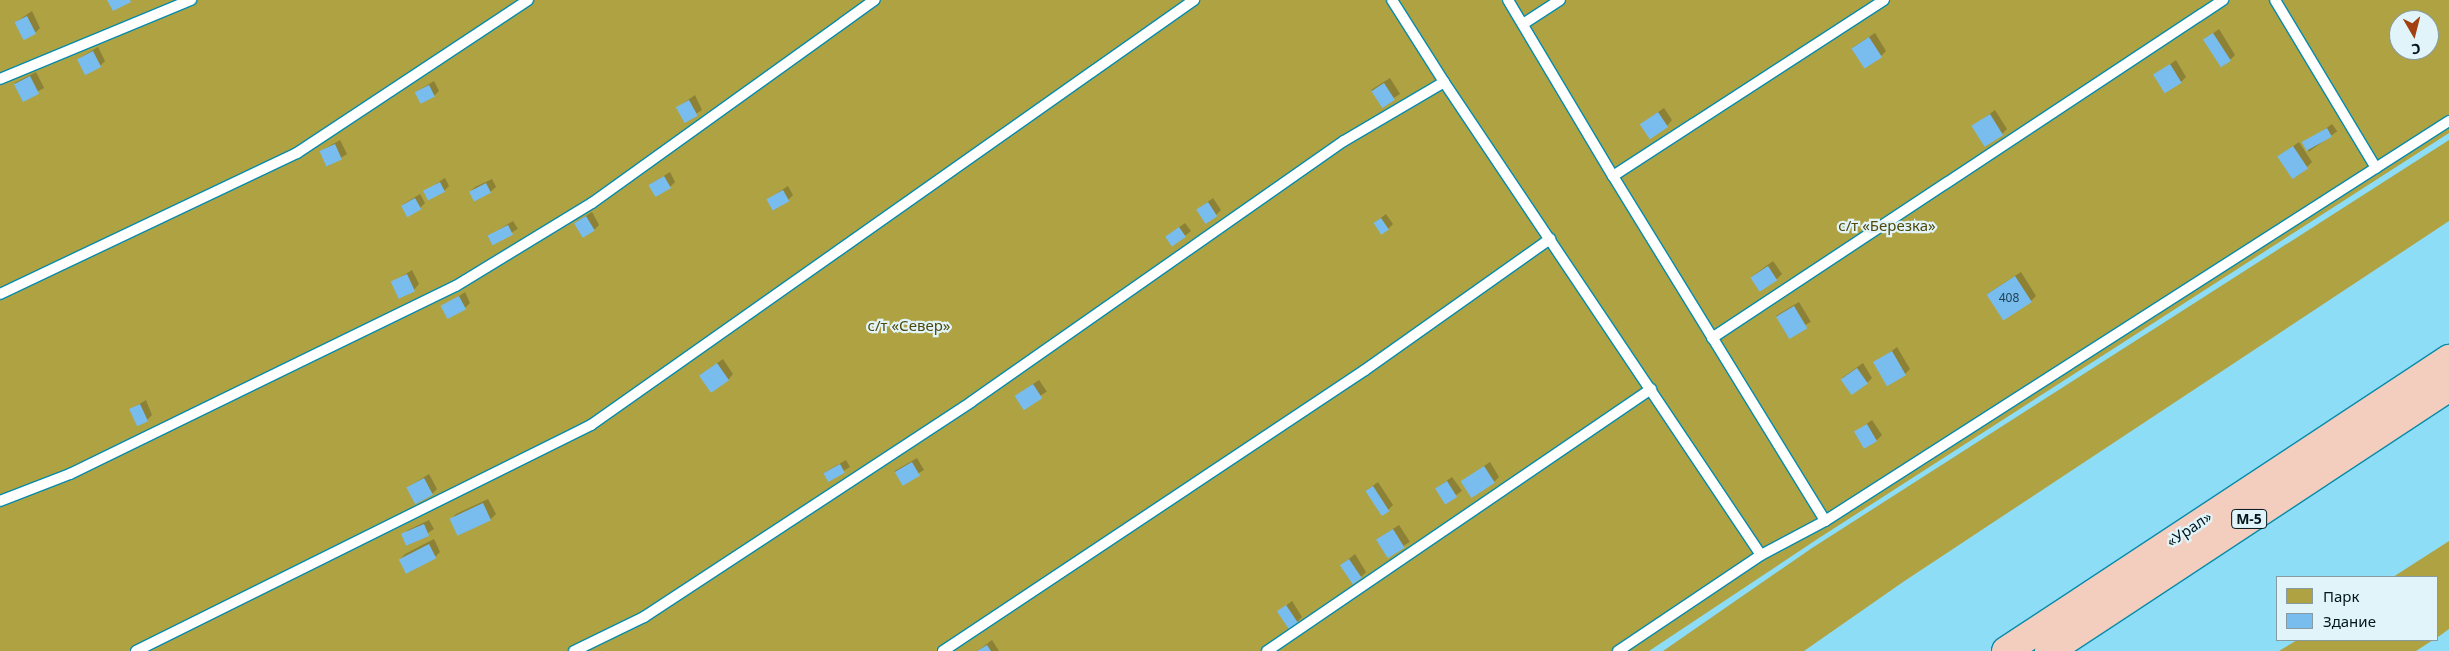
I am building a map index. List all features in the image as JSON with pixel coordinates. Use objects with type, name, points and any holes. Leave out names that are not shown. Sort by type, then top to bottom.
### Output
[{"type":"highway","name":"«Урал»","points":[[2006,651],[2449,359]]},
{"type":"highway","name":"«Урал»","points":[[2050,651],[2449,387]]},
{"type":"lane","points":[[0,79],[191,0]]},
{"type":"lane","points":[[0,294],[297,153],[528,0]]},
{"type":"lane","points":[[0,501],[70,474],[456,286],[592,203],[875,0]]},
{"type":"lane","points":[[136,651],[591,425],[1194,0]]},
{"type":"lane","points":[[1392,0],[1444,82],[1761,554]]},
{"type":"lane","points":[[1508,0],[1613,176],[1825,521]]},
{"type":"lane","points":[[1523,24],[1560,0]]},
{"type":"lane","points":[[1613,176],[1884,0]]},
{"type":"lane","points":[[1712,338],[2223,0]]},
{"type":"lane","points":[[2275,0],[2376,168]]},
{"type":"lane","points":[[574,651],[652,611],[971,402],[1344,141],[1444,82]]},
{"type":"lane","points":[[1618,651],[1761,554],[1825,521],[2449,121]]},
{"type":"lane","points":[[943,651],[1356,376],[1550,239]]},
{"type":"lane","points":[[1267,651],[1651,389]]},
{"type":"green space","name":"с/т «Север»","points":[[0,0],[2449,0],[2449,133],[1819,538],[1649,651],[0,651]]},
{"type":"green space","points":[[2449,140],[2449,221],[1903,582],[1804,651],[1663,651],[1812,548]]},
{"type":"green space","points":[[2449,541],[2449,629],[2439,636],[2439,576],[2395,576]]},
{"type":"green space","points":[[2295,641],[2431,641],[2416,651],[2279,651]]},
{"type":"building","points":[[107,0],[130,0],[131,2],[113,11]]},
{"type":"building","points":[[27,16],[36,34],[24,40],[15,22]]},
{"type":"building","points":[[2213,33],[2231,61],[2221,67],[2203,40]]},
{"type":"building","points":[[1869,37],[1882,57],[1864,69],[1851,48]]},
{"type":"building","points":[[93,51],[101,67],[85,75],[77,59]]},
{"type":"building","points":[[2170,64],[2182,83],[2165,93],[2153,75]]},
{"type":"building","points":[[30,76],[39,94],[23,102],[14,84]]},
{"type":"building","points":[[1384,83],[1395,100],[1382,108],[1371,91]]},
{"type":"building","points":[[429,85],[435,97],[421,104],[415,92]]},
{"type":"building","points":[[689,100],[698,116],[685,123],[676,107]]},
{"type":"building","points":[[1658,112],[1668,127],[1650,139],[1640,124]]},
{"type":"building","points":[[1990,114],[2003,135],[1985,147],[1971,126]]},
{"type":"building","points":[[2327,128],[2332,137],[2306,151],[2302,142]]},
{"type":"building","points":[[335,144],[342,160],[326,166],[319,151]]},
{"type":"building","points":[[2293,146],[2308,168],[2292,179],[2277,157]]},
{"type":"building","points":[[664,176],[671,188],[655,197],[648,185]]},
{"type":"building","points":[[440,182],[445,192],[428,200],[423,191]]},
{"type":"building","points":[[486,183],[491,193],[474,201],[469,192]]},
{"type":"building","points":[[783,190],[789,201],[773,211],[766,199]]},
{"type":"building","points":[[415,198],[421,209],[407,217],[401,206]]},
{"type":"building","points":[[1208,202],[1217,216],[1206,224],[1196,210]]},
{"type":"building","points":[[586,216],[595,231],[583,238],[574,223]]},
{"type":"building","points":[[1381,218],[1389,230],[1381,235],[1374,223]]},
{"type":"building","points":[[508,225],[513,235],[493,245],[488,235]]},
{"type":"building","points":[[1179,227],[1186,237],[1172,247],[1165,237]]},
{"type":"building","points":[[1768,266],[1777,280],[1760,292],[1750,277]]},
{"type":"building","points":[[407,274],[415,291],[399,299],[391,282]]},
{"type":"building","points":[[2015,276],[2032,302],[2003,321],[1986,295]]},
{"type":"building","points":[[459,296],[466,309],[448,319],[440,306]]},
{"type":"building","points":[[1794,306],[1807,328],[1789,339],[1776,317]]},
{"type":"building","points":[[1892,351],[1906,375],[1887,386],[1873,362]]},
{"type":"building","points":[[717,363],[729,380],[711,393],[699,376]]},
{"type":"building","points":[[1857,368],[1868,384],[1852,395],[1841,379]]},
{"type":"building","points":[[1033,384],[1042,398],[1024,410],[1015,396]]},
{"type":"building","points":[[140,404],[148,421],[137,426],[129,409]]},
{"type":"building","points":[[1867,424],[1877,441],[1864,449],[1854,432]]},
{"type":"building","points":[[912,462],[920,476],[903,486],[895,472]]},
{"type":"building","points":[[840,464],[845,473],[828,482],[823,473]]},
{"type":"building","points":[[1484,466],[1495,483],[1471,498],[1461,481]]},
{"type":"building","points":[[424,478],[433,495],[415,504],[406,487]]},
{"type":"building","points":[[1447,481],[1457,497],[1445,505],[1435,488]]},
{"type":"building","points":[[1373,486],[1389,511],[1382,516],[1365,491]]},
{"type":"building","points":[[483,503],[491,520],[457,536],[449,519]]},
{"type":"building","points":[[424,524],[429,536],[406,546],[401,534]]},
{"type":"building","points":[[1393,529],[1405,548],[1388,558],[1376,540]]},
{"type":"building","points":[[429,544],[436,558],[406,574],[399,559]]},
{"type":"building","points":[[1349,559],[1362,578],[1353,584],[1340,565]]},
{"type":"building","points":[[1286,605],[1298,623],[1289,629],[1277,611]]},
{"type":"building","points":[[987,645],[991,651],[977,651]]},
{"type":"park label","name":"с/т «Березка»","points":[[1887,226]]}]
